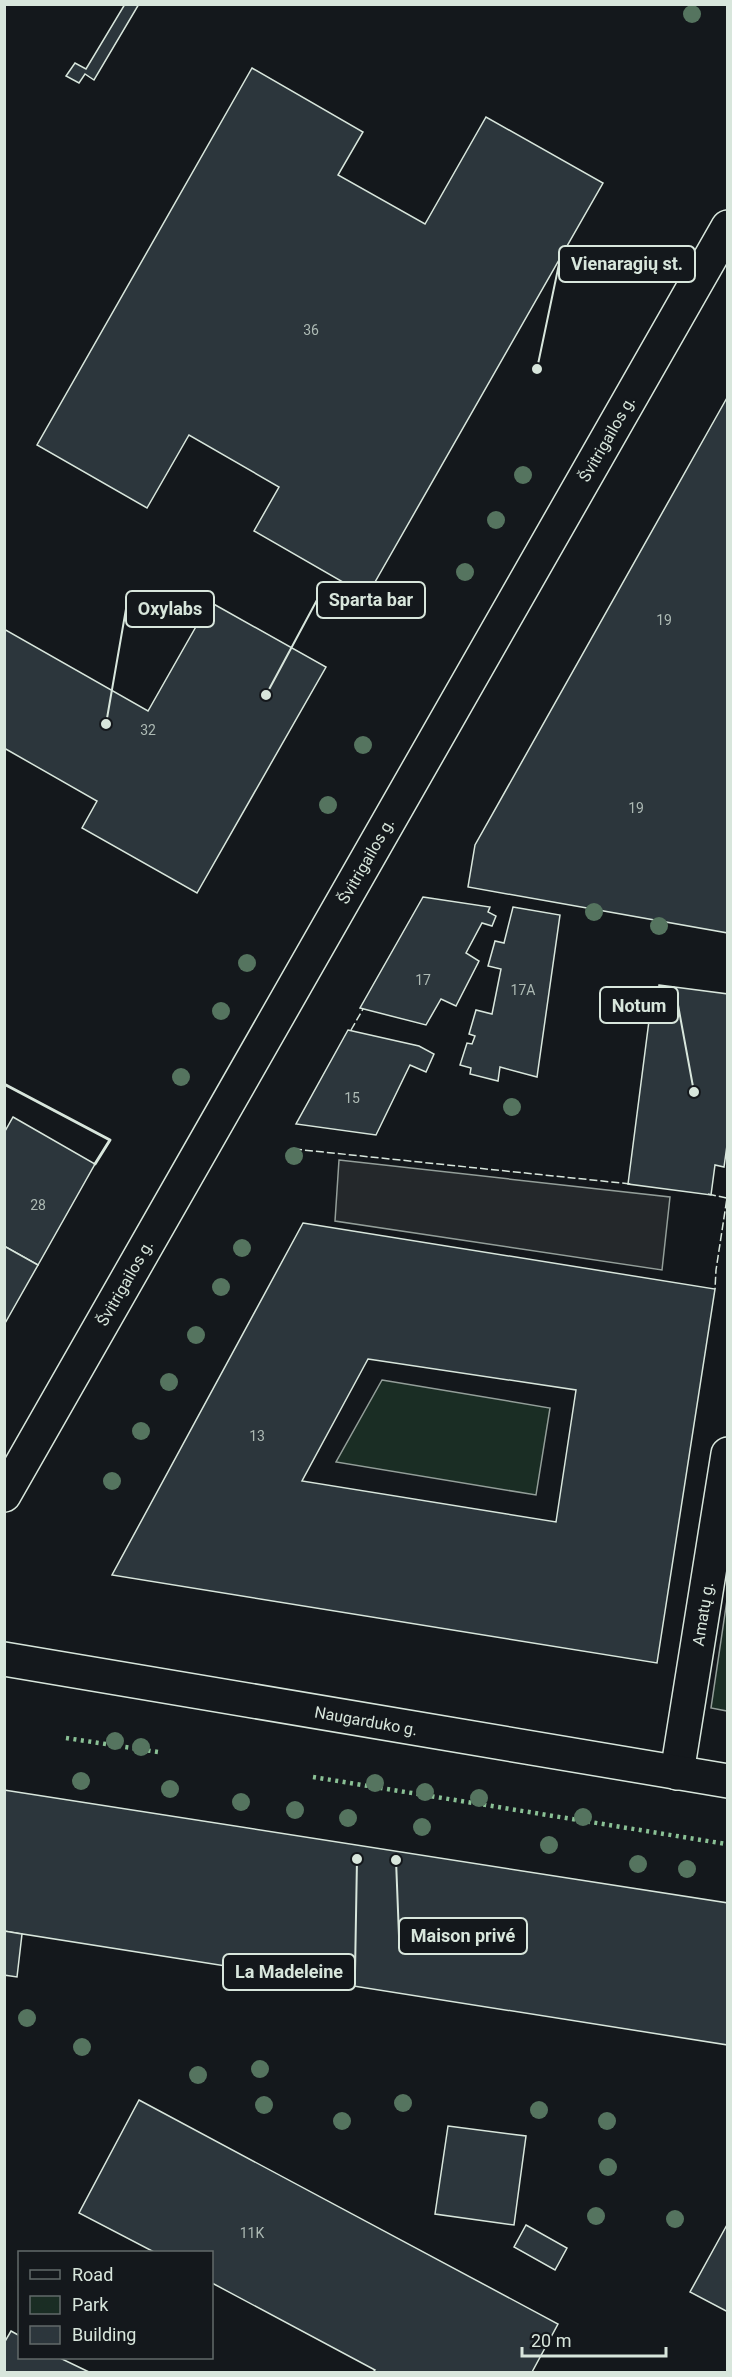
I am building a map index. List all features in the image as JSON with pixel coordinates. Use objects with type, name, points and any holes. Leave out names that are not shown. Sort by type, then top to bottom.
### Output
[{"type":"main road","name":"Švitrigailos g.","points":[[4,1495],[728,227]]},
{"type":"main road","name":"Amatų g.","points":[[677,1773],[728,1454]]},
{"type":"main road","name":"Naugarduko g.","points":[[4,1659],[728,1781]]},
{"type":"green space","points":[[382,1380],[550,1408],[536,1495],[336,1462]]},
{"type":"green space","points":[[727,1600],[727,1711],[711,1708]]},
{"type":"shaded area","points":[[339,1160],[670,1197],[662,1270],[335,1221]]},
{"type":"building","points":[[125,4],[139,4],[94,80],[85,74],[79,83],[66,76],[75,63],[86,69]]},
{"type":"building","points":[[252,68],[363,132],[338,175],[425,224],[486,117],[603,183],[367,596],[254,531],[279,487],[189,435],[147,508],[37,445]]},
{"type":"building","points":[[728,396],[728,933],[468,887],[475,845]]},
{"type":"building","points":[[210,602],[326,667],[197,893],[82,828],[97,801],[4,748],[4,629],[148,711]]},
{"type":"building","points":[[423,897],[490,907],[488,912],[496,916],[492,926],[482,923],[466,953],[479,961],[456,1006],[441,999],[426,1025],[360,1008]]},
{"type":"building","points":[[513,907],[560,915],[537,1077],[500,1067],[498,1081],[470,1074],[471,1068],[460,1065],[467,1043],[472,1044],[475,1036],[469,1034],[476,1010],[492,1014],[501,969],[488,966],[495,941],[504,943]]},
{"type":"building","points":[[659,985],[728,994],[728,1138],[724,1167],[715,1165],[711,1195],[628,1184],[650,1013],[655,1014]]},
{"type":"building","points":[[348,1030],[419,1046],[434,1054],[426,1072],[410,1065],[376,1135],[296,1124]]},
{"type":"building","points":[[13,1117],[95,1164],[38,1265],[4,1246],[4,1133]]},
{"type":"building","points":[[303,1223],[715,1289],[657,1663],[112,1575]],"holes":[[[368,1359],[576,1390],[556,1522],[302,1481]]]},
{"type":"building","points":[[4,1246],[38,1265],[4,1325]]},
{"type":"building","points":[[4,1790],[728,1903],[728,2045],[4,1931]]},
{"type":"building","points":[[4,1931],[22,1934],[17,1977],[4,1975]]},
{"type":"building","points":[[139,2100],[558,2324],[532,2372],[373,2372],[375,2370],[213,2284],[213,2251],[152,2251],[79,2213]]},
{"type":"building","points":[[448,2126],[526,2136],[514,2225],[435,2214]]},
{"type":"building","points":[[728,2223],[728,2312],[690,2292]]},
{"type":"building","points":[[526,2225],[567,2248],[555,2270],[514,2247]]},
{"type":"building","points":[[11,2331],[18,2335],[18,2359],[62,2359],[89,2372],[4,2372],[4,2343]]},
{"type":"hedge","points":[[66,1738],[158,1752]]},
{"type":"hedge","points":[[313,1777],[726,1844]]},
{"type":"fence","points":[[351,1030],[363,1009]]},
{"type":"fence","points":[[294,1149],[631,1184]]},
{"type":"fence","points":[[708,1194],[727,1198],[715,1289]]},
{"type":"wall","points":[[4,1084],[110,1140],[95,1164]]},
{"type":"place","name":"Vienaragių st.","points":[[537,369]]},
{"type":"place","name":"Sparta bar","points":[[266,695]]},
{"type":"place","name":"Oxylabs","points":[[106,724]]},
{"type":"place","name":"Notum","points":[[694,1092]]},
{"type":"place","name":"La Madeleine","points":[[357,1859]]},
{"type":"place","name":"Maison privé","points":[[396,1860]]}]
